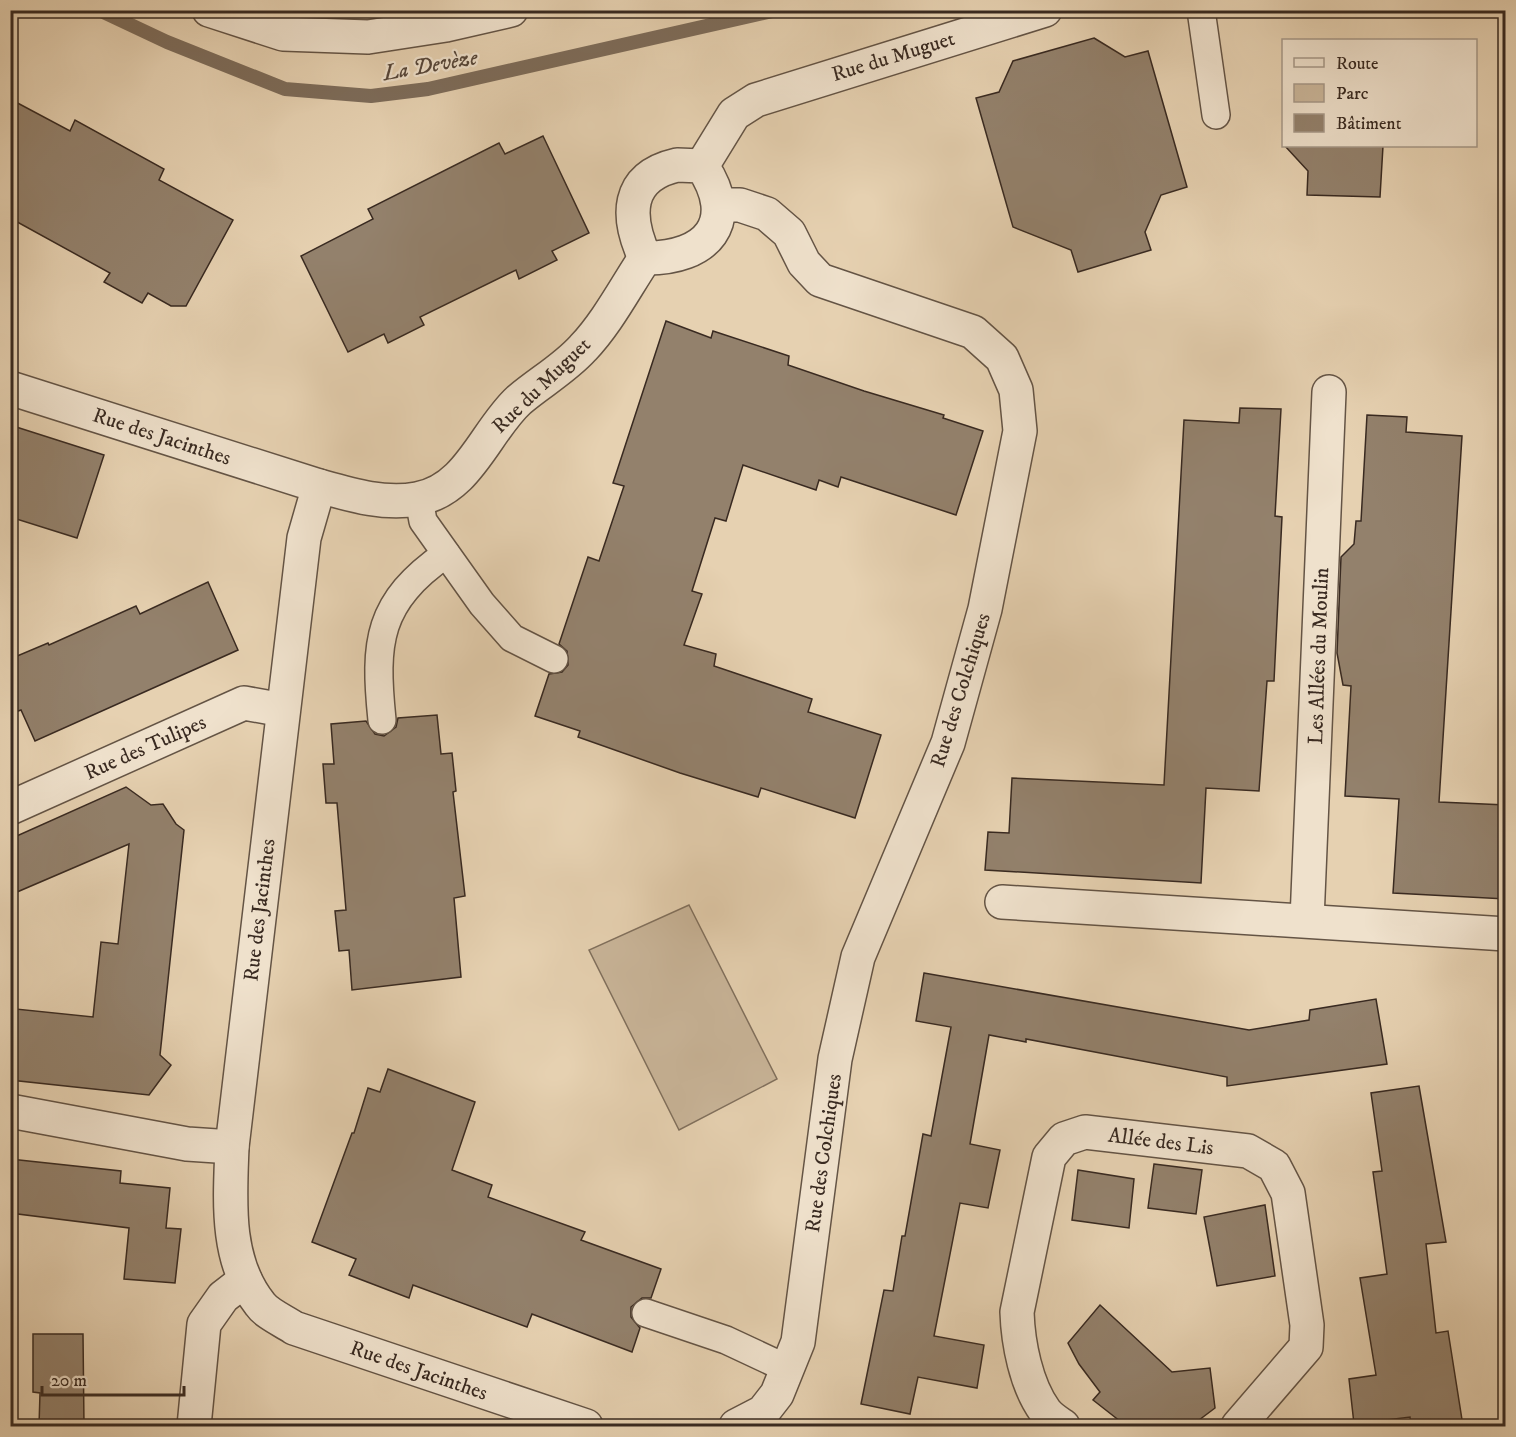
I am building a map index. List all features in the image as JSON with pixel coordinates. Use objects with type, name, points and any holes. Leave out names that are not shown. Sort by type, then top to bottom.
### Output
[{"type":"street","points":[[209,10],[283,34],[368,37],[446,25],[511,10]]},
{"type":"street","name":"Rue du Muguet","points":[[702,166],[734,114],[756,100],[1045,10]]},
{"type":"street","points":[[677,165],[702,166],[714,184],[719,205],[712,232],[694,250],[671,258],[645,258],[634,234],[632,214],[638,190],[659,169],[677,165]]},
{"type":"street","name":"Rue des Colchiques","points":[[719,205],[740,205],[767,214],[789,233],[804,262],[820,280],[973,332],[1002,358],[1016,390],[1020,431],[985,609],[948,743],[858,957],[835,1059],[798,1342],[777,1394],[763,1412],[736,1426]]},
{"type":"street","name":"Rue du Muguet","points":[[319,486],[385,501],[419,499],[444,488],[462,475],[491,433],[519,400],[551,378],[584,347],[645,258]]},
{"type":"street","name":"Rue des Jacinthes","points":[[10,388],[319,486],[304,538],[232,1147],[230,1201],[233,1241],[245,1280],[261,1306],[294,1328],[586,1426]]},
{"type":"street","name":"Les Allées du Moulin","points":[[1307,920],[1329,392]]},
{"type":"street","name":"Rue des Tulipes","points":[[10,808],[244,703],[283,710]]},
{"type":"street","points":[[1002,902],[1506,934]]},
{"type":"street","points":[[10,1112],[187,1144],[232,1147]]},
{"type":"street","name":"Allée des Lis","points":[[1063,1426],[1046,1412],[1031,1383],[1018,1329],[1017,1312],[1049,1157],[1064,1138],[1085,1132],[1248,1151],[1274,1166],[1288,1193],[1307,1324],[1306,1347],[1238,1426]]},
{"type":"street","points":[[194,1426],[204,1324],[223,1297],[245,1280]]},
{"type":"lane","points":[[1201,10],[1216,115]]},
{"type":"lane","points":[[419,499],[423,521],[482,604],[512,638],[554,659]]},
{"type":"lane","points":[[382,720],[377,667],[382,635],[398,597],[420,572],[446,554]]},
{"type":"lane","points":[[646,1312],[726,1340],[788,1369]]},
{"type":"green space","points":[[689,905],[777,1079],[679,1130],[589,950]]},
{"type":"building","points":[[1094,38],[1125,57],[1148,51],[1187,187],[1161,195],[1145,232],[1151,250],[1078,272],[1071,250],[1013,227],[976,98],[999,92],[1013,61]]},
{"type":"building","points":[[10,99],[70,131],[75,120],[164,169],[159,180],[233,220],[186,306],[171,306],[148,293],[142,303],[104,282],[110,273],[10,218]]},
{"type":"building","points":[[543,136],[589,233],[552,251],[557,260],[519,279],[516,270],[420,317],[424,325],[388,343],[384,334],[348,352],[301,256],[373,219],[368,209],[499,143],[505,154]]},
{"type":"building","points":[[1286,147],[1383,147],[1380,197],[1307,195],[1308,171]]},
{"type":"building","points":[[666,321],[711,338],[713,331],[789,356],[788,365],[944,415],[943,418],[983,431],[956,515],[841,477],[838,487],[819,480],[816,490],[743,465],[726,521],[715,518],[692,591],[702,594],[684,645],[716,654],[714,666],[812,699],[808,712],[881,735],[855,818],[761,788],[758,797],[680,773],[578,737],[580,731],[535,716],[549,674],[562,672],[568,665],[567,651],[559,644],[588,557],[599,561],[624,486],[613,483]]},
{"type":"building","points":[[1240,408],[1281,409],[1275,516],[1282,517],[1274,681],[1267,681],[1259,791],[1206,788],[1201,883],[985,870],[988,832],[1009,833],[1012,778],[1164,785],[1184,420],[1239,423]]},
{"type":"building","points":[[1367,415],[1407,417],[1406,432],[1462,436],[1439,802],[1506,805],[1506,899],[1393,893],[1399,799],[1345,796],[1351,686],[1343,685],[1337,653],[1341,557],[1354,544],[1356,521],[1361,521]]},
{"type":"building","points":[[10,425],[104,455],[77,538],[10,517]]},
{"type":"building","points":[[208,582],[238,650],[35,741],[21,710],[10,714],[10,659],[48,643],[49,645],[136,606],[140,614]]},
{"type":"building","points":[[437,715],[441,754],[452,753],[456,791],[453,792],[465,896],[454,898],[461,977],[352,990],[349,950],[339,951],[335,911],[346,910],[337,803],[326,803],[323,764],[334,764],[331,724],[366,721],[375,734],[384,736],[396,727],[398,718]]},
{"type":"building","points":[[126,787],[151,805],[163,804],[176,824],[184,830],[160,1055],[171,1065],[149,1095],[10,1080],[10,1016],[16,1017],[16,1009],[93,1017],[101,942],[118,944],[129,844],[10,895],[10,839]]},
{"type":"building","points":[[924,973],[1249,1030],[1309,1020],[1310,1010],[1376,999],[1387,1064],[1227,1086],[1227,1077],[1026,1039],[1026,1042],[989,1035],[970,1144],[1000,1150],[988,1208],[960,1203],[934,1336],[984,1345],[977,1388],[918,1377],[910,1414],[861,1404],[884,1290],[893,1291],[923,1134],[931,1136],[951,1027],[916,1021]]},
{"type":"building","points":[[388,1069],[475,1102],[452,1170],[492,1185],[488,1197],[585,1232],[581,1240],[661,1269],[651,1298],[642,1298],[631,1307],[631,1317],[640,1328],[632,1352],[532,1314],[527,1327],[413,1285],[409,1298],[349,1275],[356,1259],[312,1242],[352,1133],[354,1133],[368,1088],[380,1092]]},
{"type":"building","points":[[1419,1086],[1446,1242],[1426,1244],[1436,1333],[1448,1331],[1463,1426],[1411,1426],[1410,1417],[1354,1424],[1349,1379],[1376,1375],[1360,1278],[1387,1274],[1373,1172],[1382,1171],[1371,1093]]},
{"type":"building","points":[[10,1159],[121,1171],[120,1183],[170,1188],[166,1228],[181,1229],[175,1283],[124,1279],[129,1228],[10,1213]]},
{"type":"building","points":[[1154,1164],[1202,1170],[1196,1214],[1148,1208]]},
{"type":"building","points":[[1078,1170],[1134,1179],[1129,1228],[1072,1220]]},
{"type":"building","points":[[1265,1205],[1275,1276],[1217,1286],[1204,1217]]},
{"type":"building","points":[[1100,1305],[1172,1372],[1210,1368],[1215,1408],[1191,1426],[1181,1426],[1166,1420],[1125,1425],[1093,1400],[1100,1392],[1079,1364],[1068,1343]]},
{"type":"building","points":[[33,1334],[83,1334],[84,1426],[39,1426],[40,1393],[33,1392]]},
{"type":"waterway","name":"La Devèze","points":[[99,10],[167,42],[285,89],[371,96],[428,89],[777,10]]}]
